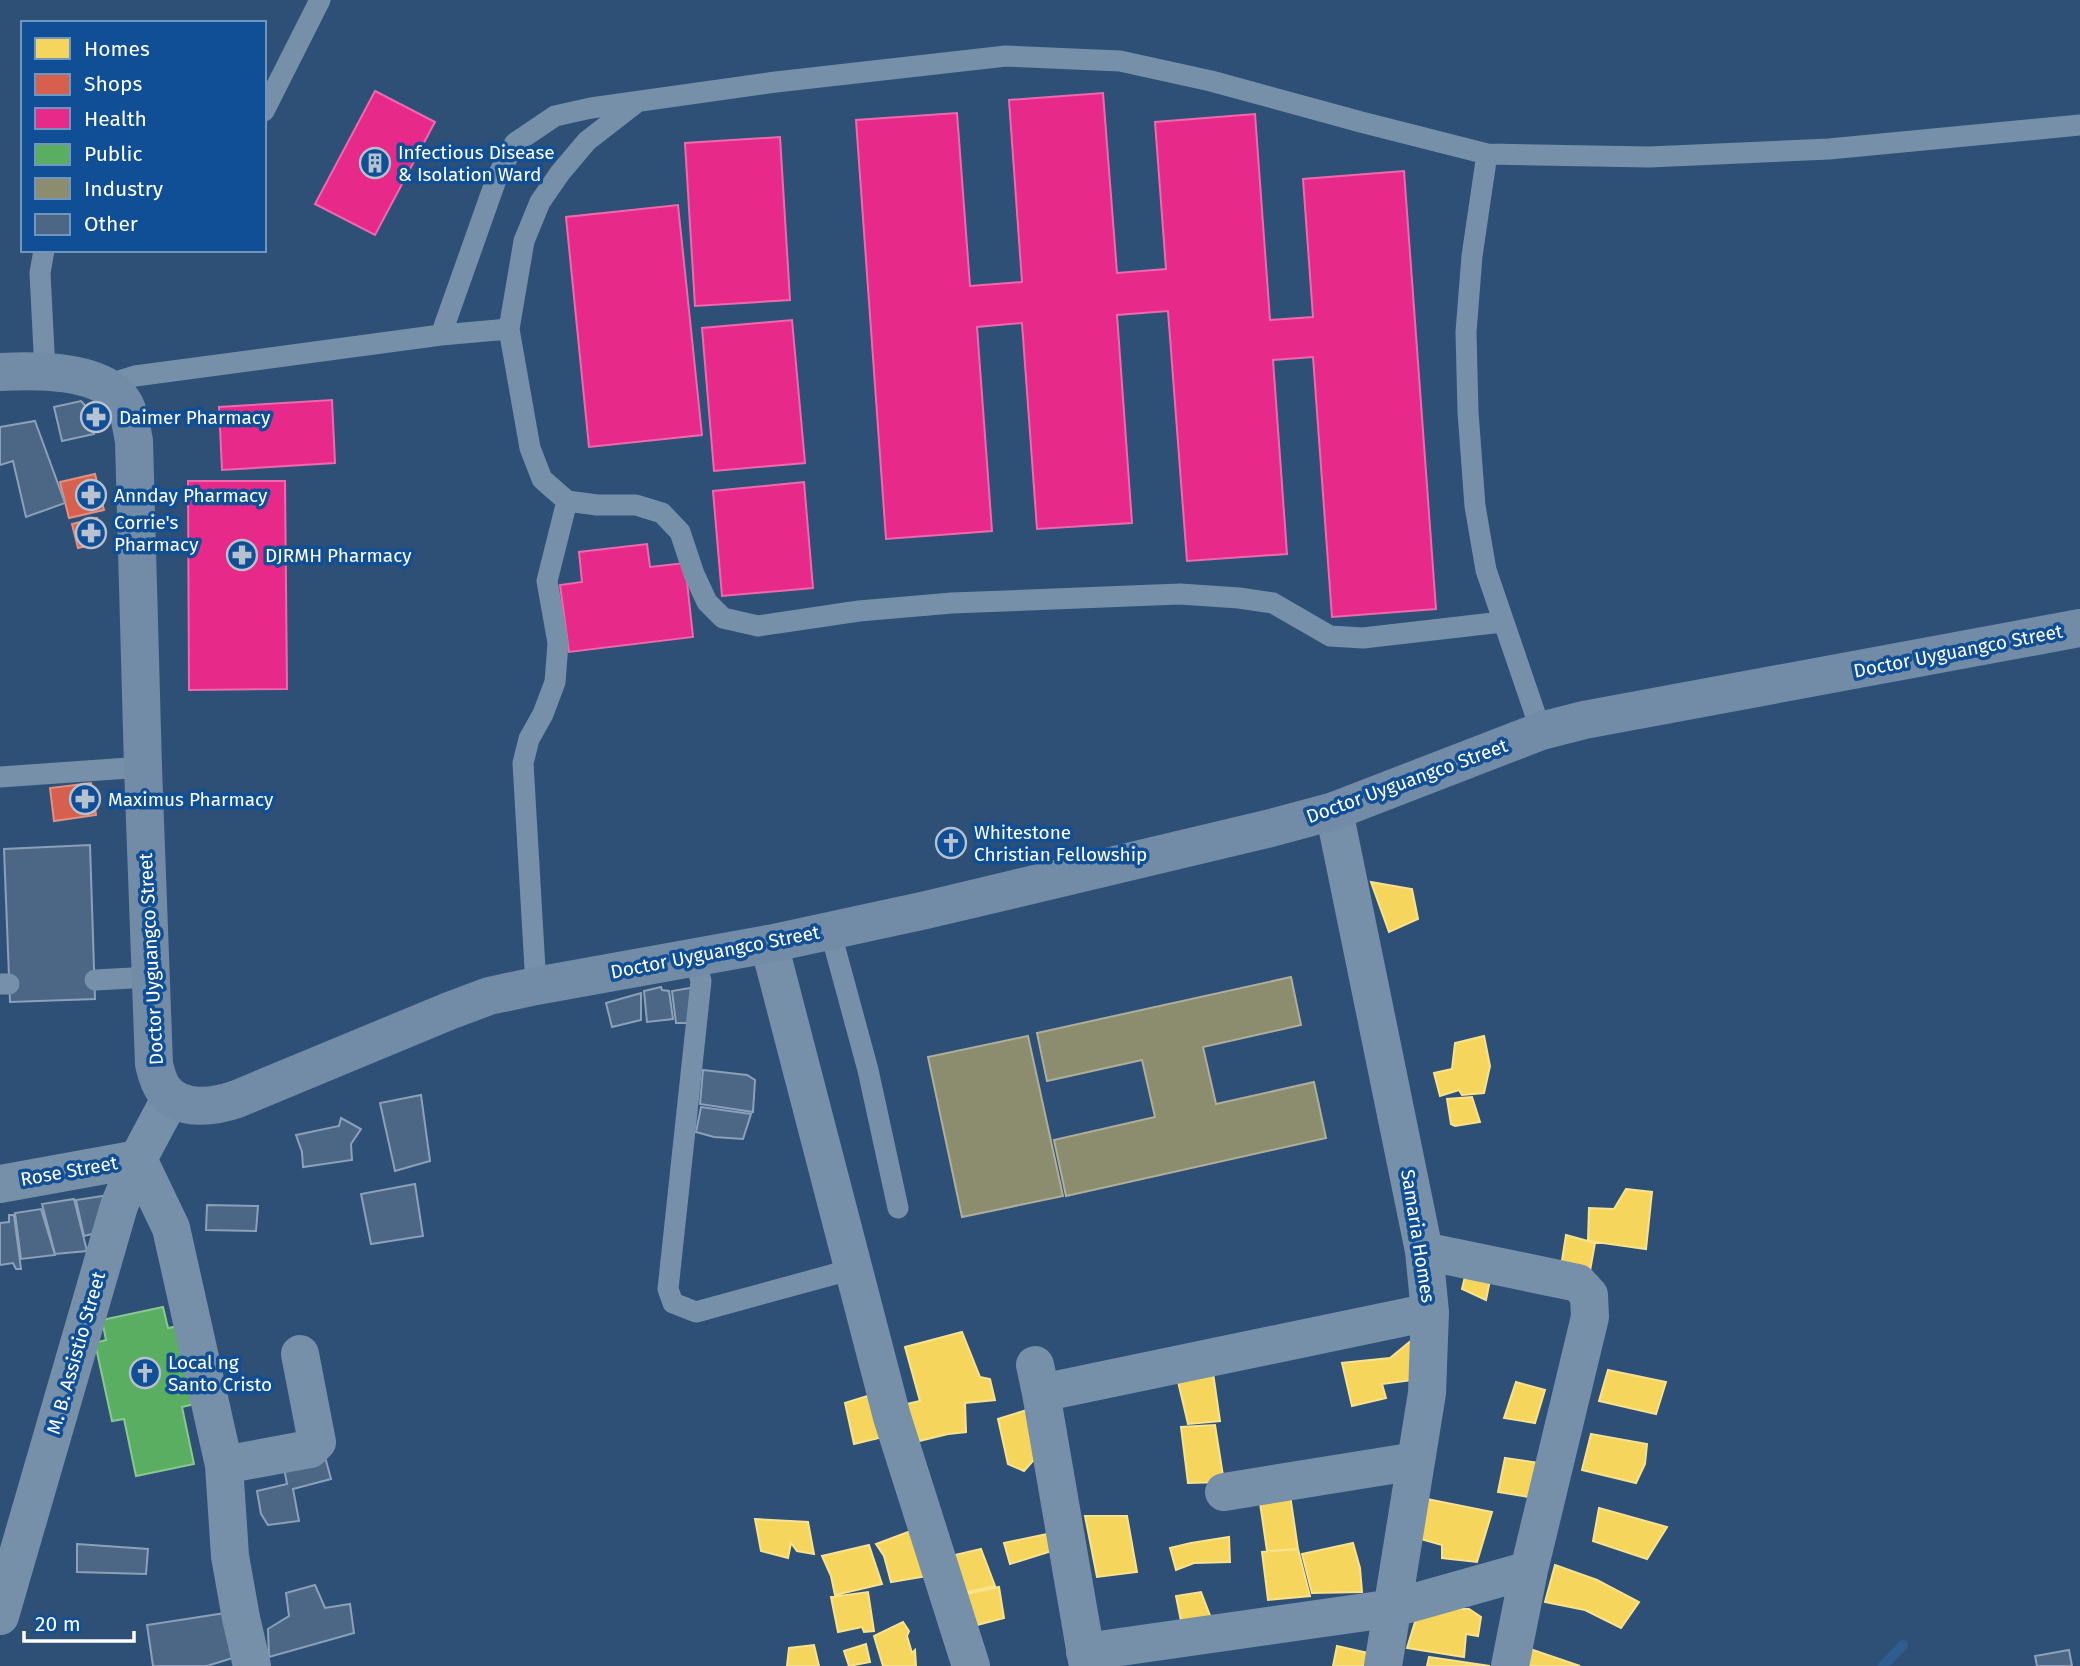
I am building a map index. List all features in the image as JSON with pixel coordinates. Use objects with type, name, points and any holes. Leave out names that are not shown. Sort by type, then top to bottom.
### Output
[{"type":"main road","points":[[0,372],[45,371],[83,377],[106,386]]},
{"type":"main road","name":"Doctor Uyguangco Street","points":[[106,386],[122,399],[130,418],[134,441],[154,1063],[159,1083],[171,1097],[193,1105],[222,1104],[489,996],[769,944],[926,910],[1271,828],[1334,811],[1541,732],[1584,720],[2080,628]]},
{"type":"street","name":"Samaria Homes","points":[[1334,811],[1424,1251],[1430,1312],[1427,1393],[1383,1666]]},
{"type":"street","points":[[769,944],[892,1417],[971,1666]]},
{"type":"street","name":"M. B. Assistio Street","points":[[0,1616],[119,1206],[138,1159],[171,1097]]},
{"type":"street","points":[[138,1159],[171,1228],[224,1465],[230,1556],[252,1666]]},
{"type":"street","name":"Rose Street","points":[[0,1184],[138,1159]]},
{"type":"street","points":[[1424,1251],[1577,1283],[1589,1295],[1590,1317],[1529,1570],[1510,1666]]},
{"type":"street","points":[[1430,1312],[1038,1379],[1086,1659],[1394,1608],[1529,1570]]},
{"type":"street","points":[[224,1465],[310,1449],[317,1442],[300,1354]]},
{"type":"street","points":[[1224,1492],[1416,1461]]},
{"type":"lane","points":[[266,107],[320,0]]},
{"type":"lane","points":[[441,335],[497,177],[515,143],[555,116],[591,108],[776,82],[1006,56],[1121,61],[1211,81],[1487,154],[1649,157],[1815,149],[2080,124]]},
{"type":"lane","points":[[637,102],[587,141],[540,202],[524,241],[509,329],[530,448],[542,479],[567,501],[597,505],[636,505],[662,513],[680,532],[707,602],[723,618],[758,626],[859,611],[952,603],[1180,594],[1239,597],[1273,603],[1330,636],[1363,638],[1502,622]]},
{"type":"lane","points":[[1487,154],[1472,256],[1466,332],[1468,412],[1475,506],[1486,569],[1541,732]]},
{"type":"lane","points":[[44,252],[40,273],[45,371]]},
{"type":"lane","points":[[106,386],[135,376],[441,335],[509,329]]},
{"type":"lane","points":[[536,986],[523,763],[529,739],[543,714],[555,682],[558,643],[547,581],[567,501]]},
{"type":"lane","points":[[0,777],[143,767]]},
{"type":"lane","points":[[830,930],[868,1070],[898,1208]]},
{"type":"lane","points":[[694,957],[701,988],[668,1289],[673,1303],[696,1312],[853,1269]]},
{"type":"lane","points":[[94,980],[151,976]]},
{"type":"building: Homes","points":[[1371,882],[1412,889],[1418,919],[1389,932]]},
{"type":"building: Homes","points":[[1484,1036],[1490,1066],[1484,1093],[1462,1095],[1459,1090],[1440,1096],[1434,1073],[1452,1069],[1455,1043]]},
{"type":"building: Homes","points":[[1472,1097],[1480,1122],[1455,1126],[1451,1124],[1447,1099]]},
{"type":"building: Homes","points":[[1626,1189],[1652,1192],[1646,1249],[1588,1241],[1589,1208],[1614,1209]]},
{"type":"building: Homes","points":[[1566,1235],[1595,1243],[1588,1282],[1560,1273]]},
{"type":"building: Homes","points":[[1467,1268],[1492,1270],[1486,1300],[1462,1289]]},
{"type":"building: Homes","points":[[1424,1330],[1419,1379],[1382,1384],[1386,1398],[1352,1406],[1342,1363],[1390,1358]]},
{"type":"building: Homes","points":[[962,1332],[980,1377],[990,1379],[995,1400],[965,1403],[966,1432],[911,1443],[898,1406],[920,1401],[905,1347]]},
{"type":"building: Homes","points":[[1211,1359],[1220,1421],[1188,1424],[1175,1369]]},
{"type":"building: Homes","points":[[1608,1370],[1666,1382],[1656,1414],[1599,1401]]},
{"type":"building: Homes","points":[[1516,1382],[1545,1390],[1535,1423],[1504,1418]]},
{"type":"building: Homes","points":[[890,1389],[899,1433],[854,1444],[845,1403]]},
{"type":"building: Homes","points":[[1030,1409],[1039,1454],[1024,1471],[1008,1464],[998,1419]]},
{"type":"building: Homes","points":[[1215,1425],[1224,1482],[1188,1483],[1181,1427]]},
{"type":"building: Homes","points":[[1591,1434],[1647,1444],[1645,1464],[1636,1483],[1582,1470]]},
{"type":"building: Homes","points":[[1505,1458],[1539,1463],[1529,1497],[1498,1492]]},
{"type":"building: Homes","points":[[1289,1488],[1298,1549],[1267,1551],[1259,1496]]},
{"type":"building: Homes","points":[[1427,1499],[1492,1512],[1477,1562],[1442,1558],[1442,1545],[1421,1539]]},
{"type":"building: Homes","points":[[1599,1508],[1667,1527],[1647,1559],[1593,1541]]},
{"type":"building: Homes","points":[[1085,1516],[1127,1516],[1137,1572],[1097,1577]]},
{"type":"building: Homes","points":[[755,1519],[808,1522],[814,1554],[797,1551],[791,1543],[788,1558],[761,1551]]},
{"type":"building: Homes","points":[[924,1526],[945,1573],[891,1582],[884,1556],[876,1544]]},
{"type":"building: Homes","points":[[1061,1531],[1055,1550],[1010,1564],[1004,1543]]},
{"type":"building: Homes","points":[[1229,1537],[1230,1562],[1194,1563],[1176,1570],[1170,1548]]},
{"type":"building: Homes","points":[[1353,1543],[1360,1568],[1362,1592],[1312,1593],[1302,1554]]},
{"type":"building: Homes","points":[[869,1545],[882,1584],[835,1595],[831,1576],[822,1556]]},
{"type":"building: Homes","points":[[981,1549],[995,1586],[967,1592],[951,1556]]},
{"type":"building: Homes","points":[[1298,1549],[1310,1596],[1268,1600],[1262,1552]]},
{"type":"building: Homes","points":[[1555,1565],[1597,1580],[1639,1602],[1621,1628],[1585,1610],[1545,1602]]},
{"type":"building: Homes","points":[[999,1587],[1004,1618],[977,1625],[966,1594]]},
{"type":"building: Homes","points":[[868,1592],[874,1631],[864,1632],[862,1627],[838,1632],[831,1597]]},
{"type":"building: Homes","points":[[1201,1592],[1211,1618],[1182,1626],[1176,1596]]},
{"type":"building: Homes","points":[[1419,1609],[1469,1609],[1481,1617],[1478,1636],[1466,1634],[1464,1657],[1407,1648]]},
{"type":"building: Homes","points":[[903,1622],[909,1631],[907,1636],[912,1653],[915,1650],[916,1666],[883,1666],[874,1636]]},
{"type":"building: Homes","points":[[866,1644],[870,1662],[849,1666],[844,1651]]},
{"type":"building: Homes","points":[[814,1645],[819,1666],[787,1666],[789,1648]]},
{"type":"building: Homes","points":[[1337,1646],[1377,1655],[1375,1666],[1333,1666]]},
{"type":"building: Homes","points":[[1530,1649],[1580,1666],[1522,1666]]},
{"type":"building: Homes","points":[[1429,1657],[1490,1666],[1427,1666]]},
{"type":"building: Shops","points":[[95,474],[104,510],[69,518],[60,482]]},
{"type":"building: Shops","points":[[97,518],[103,542],[78,548],[72,524]]},
{"type":"building: Shops","points":[[91,783],[96,815],[54,821],[50,788]]},
{"type":"building: Health","name":"Infectious Disease & Isolation Ward","points":[[375,91],[435,122],[375,235],[315,204]]},
{"type":"building: Health","points":[[1103,93],[1117,273],[1166,269],[1155,122],[1255,114],[1270,320],[1313,317],[1303,179],[1404,171],[1436,609],[1332,617],[1313,357],[1273,360],[1287,554],[1187,561],[1168,311],[1117,315],[1132,523],[1037,529],[1022,323],[977,327],[992,531],[886,539],[856,120],[957,113],[970,286],[1022,282],[1009,100]]},
{"type":"building: Health","points":[[780,137],[790,300],[695,306],[685,143]]},
{"type":"building: Health","points":[[678,205],[702,435],[589,447],[566,217]]},
{"type":"building: Health","points":[[792,320],[805,463],[714,471],[702,328]]},
{"type":"building: Health","points":[[332,400],[335,463],[222,470],[219,407]]},
{"type":"building: Health","points":[[188,481],[285,481],[287,689],[189,690]]},
{"type":"building: Health","points":[[804,482],[813,588],[722,596],[713,491]]},
{"type":"building: Health","points":[[647,544],[650,567],[685,563],[693,637],[569,652],[560,585],[582,582],[579,552]]},
{"type":"building: Public","name":"Local ng Santo Cristo","points":[[163,1307],[168,1328],[179,1326],[195,1404],[182,1407],[194,1464],[136,1476],[124,1419],[112,1421],[95,1343],[106,1340],[102,1320]]},
{"type":"building: Industry","points":[[1291,977],[1301,1025],[1203,1047],[1216,1104],[1314,1082],[1326,1138],[1066,1196],[1054,1140],[1155,1117],[1142,1060],[1047,1081],[1037,1033]]},
{"type":"building: Industry","points":[[1028,1036],[1063,1196],[962,1217],[928,1057]]},
{"type":"building: Other","points":[[81,401],[91,412],[94,434],[62,441],[54,407]]},
{"type":"building: Other","points":[[35,421],[65,503],[26,517],[13,461],[0,465],[0,427]]},
{"type":"building: Other","points":[[90,845],[95,999],[10,1002],[4,849]]},
{"type":"building: Other","points":[[661,987],[662,990],[669,991],[673,1019],[647,1022],[644,991]]},
{"type":"building: Other","points":[[696,987],[692,1023],[676,1023],[672,991]]},
{"type":"building: Other","points":[[641,993],[641,1020],[612,1027],[606,1003]]},
{"type":"building: Other","points":[[703,1070],[747,1075],[755,1080],[753,1112],[700,1104]]},
{"type":"building: Other","points":[[421,1095],[430,1161],[395,1171],[380,1103]]},
{"type":"building: Other","points":[[701,1107],[751,1114],[743,1139],[714,1137],[696,1132]]},
{"type":"building: Other","points":[[341,1118],[361,1129],[351,1144],[352,1160],[303,1167],[302,1152],[296,1135],[339,1126]]},
{"type":"building: Other","points":[[415,1184],[423,1236],[371,1244],[361,1194]]},
{"type":"building: Other","points":[[109,1195],[100,1232],[84,1236],[76,1200]]},
{"type":"building: Other","points":[[74,1199],[87,1251],[55,1254],[42,1204]]},
{"type":"building: Other","points":[[207,1205],[258,1206],[256,1231],[206,1230]]},
{"type":"building: Other","points":[[41,1209],[55,1255],[21,1259],[15,1213]]},
{"type":"building: Other","points":[[9,1215],[14,1215],[21,1269],[16,1269],[13,1263],[0,1265],[0,1223],[9,1222]]},
{"type":"building: Other","points":[[321,1442],[331,1479],[293,1489],[299,1521],[268,1525],[261,1514],[257,1491],[287,1484],[281,1452]]},
{"type":"building: Other","points":[[77,1544],[148,1549],[146,1574],[77,1572]]},
{"type":"building: Other","points":[[315,1585],[325,1608],[350,1604],[354,1633],[269,1657],[268,1629],[289,1616],[286,1593]]},
{"type":"building: Other","points":[[232,1612],[239,1656],[207,1666],[153,1666],[147,1625]]},
{"type":"building: Other","points":[[2069,1650],[2072,1666],[2037,1666],[2035,1656]]},
{"type":"waterway","points":[[1883,1666],[1903,1645]]},
{"type":"place","name":"Infectious Disease & Isolation Ward","points":[[375,163]]},
{"type":"place","name":"Daimer Pharmacy","points":[[96,417]]},
{"type":"place","name":"Annday Pharmacy","points":[[91,495]]},
{"type":"place","name":"Corrie's Pharmacy","points":[[91,533]]},
{"type":"place","name":"DJRMH Pharmacy","points":[[242,555]]},
{"type":"place","name":"Maximus Pharmacy","points":[[85,799]]},
{"type":"place","name":"Whitestone Christian Fellowship","points":[[951,843]]},
{"type":"place","name":"Local ng Santo Cristo","points":[[145,1373]]}]
